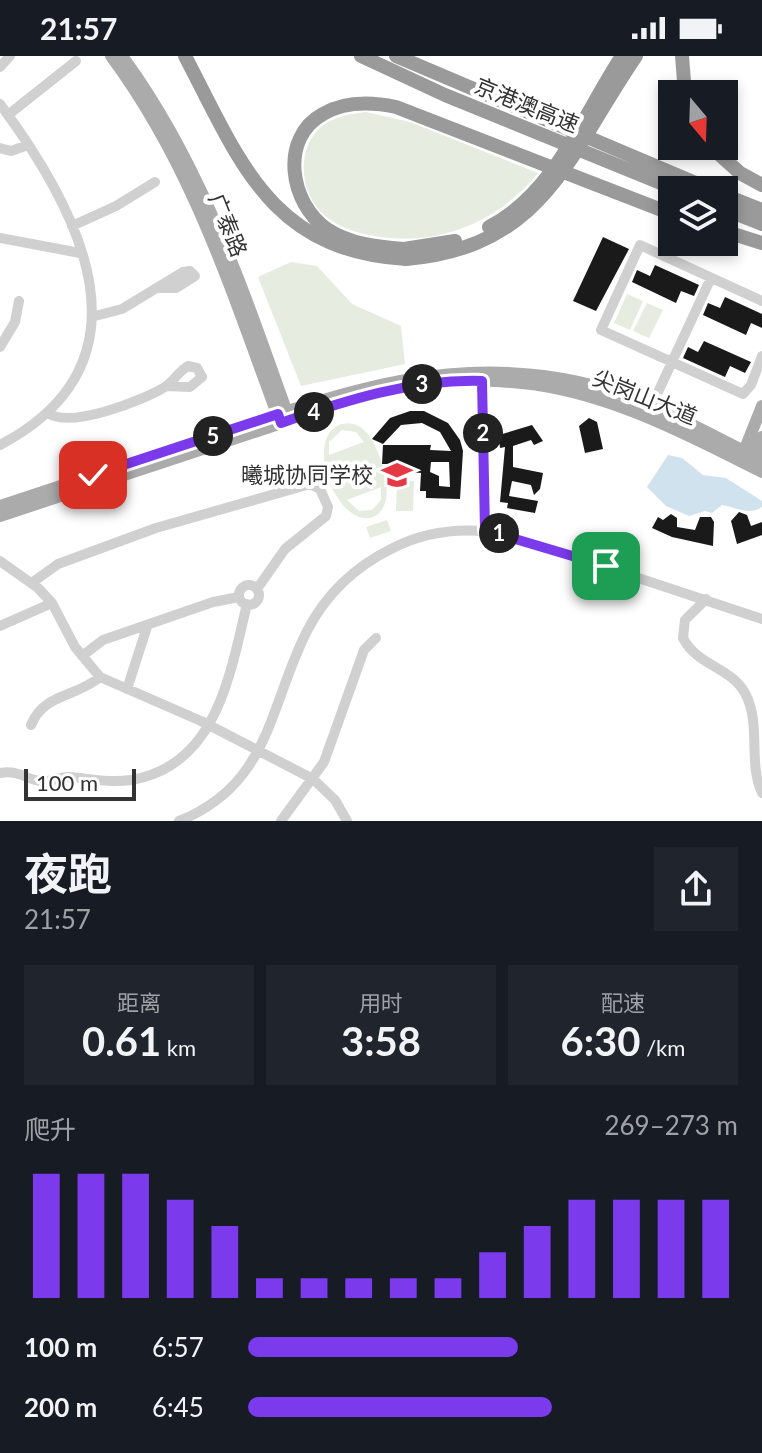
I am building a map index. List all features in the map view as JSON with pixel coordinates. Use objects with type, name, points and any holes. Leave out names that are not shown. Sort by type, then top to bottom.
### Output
[{"type":"highway","points":[[185,56],[232,152],[278,210],[297,226],[361,254],[441,254],[479,242],[518,220],[540,202],[584,141],[636,56]]},
{"type":"highway","name":"京港澳高速","points":[[361,56],[445,95],[658,182]]},
{"type":"highway","name":"京港澳高速","points":[[396,56],[679,176]]},
{"type":"highway","points":[[622,56],[573,137],[532,194],[493,225],[472,235],[405,254],[361,244],[341,237],[314,219],[297,191],[295,155],[303,134],[322,114],[366,103],[396,107],[658,209]]},
{"type":"highway","points":[[682,56],[684,80]]},
{"type":"highway","points":[[726,160],[740,173],[762,185]]},
{"type":"highway","points":[[738,201],[762,210]]},
{"type":"highway","points":[[738,215],[762,224]]},
{"type":"highway","points":[[738,235],[762,243]]},
{"type":"main road","name":"广泰路","points":[[111,56],[147,104],[180,163],[284,417]]},
{"type":"main road","name":"广泰路","points":[[122,56],[154,99],[188,159],[219,229],[284,417]]},
{"type":"main road","name":"尖岗山大道","points":[[482,376],[564,388],[595,396],[658,419],[752,461]]},
{"type":"main road","name":"尖岗山大道","points":[[0,506],[409,377],[482,376],[579,382],[652,405],[719,438],[752,461]]},
{"type":"main road","points":[[752,461],[756,421],[762,406]]},
{"type":"main road","name":"尖岗山大道","points":[[0,516],[284,417]]},
{"type":"main road","points":[[719,438],[739,436],[756,421]]},
{"type":"main road","points":[[752,461],[762,437]]},
{"type":"street","points":[[0,67],[10,56]]},
{"type":"street","points":[[8,115],[76,61]]},
{"type":"street","points":[[0,104],[55,186],[72,226],[95,316],[88,352],[66,391],[48,413],[0,445]]},
{"type":"street","points":[[0,148],[11,151],[28,145]]},
{"type":"street","points":[[72,226],[116,206],[155,182]]},
{"type":"street","points":[[0,238],[80,253]]},
{"type":"street","points":[[762,301],[640,245],[601,330],[743,394],[751,385],[762,356]]},
{"type":"street","points":[[652,405],[711,278]]},
{"type":"street","points":[[95,316],[122,309],[157,288]]},
{"type":"street","points":[[0,347],[15,322],[19,301]]},
{"type":"street","points":[[482,376],[485,530]]},
{"type":"street","points":[[48,413],[55,418],[77,418],[166,386]]},
{"type":"street","points":[[33,582],[58,564],[156,528],[310,484],[320,489],[328,507],[326,516],[285,549],[270,575],[257,589],[257,599],[184,611],[147,627],[103,640],[82,656]]},
{"type":"street","points":[[179,821],[222,795],[259,753],[306,632],[345,580],[380,554],[410,541],[441,532],[485,530],[762,619]]},
{"type":"street","points":[[0,561],[33,582],[52,603],[82,656],[100,677],[211,727],[313,779],[335,800],[347,821]]},
{"type":"street","points":[[706,599],[685,620],[683,638],[695,654],[732,677],[746,694],[751,708],[756,777],[762,793]]},
{"type":"street","points":[[0,773],[20,772],[47,781],[68,776],[80,780],[132,780],[169,766],[211,727],[243,601]]},
{"type":"street","points":[[0,626],[52,603]]},
{"type":"street","points":[[127,689],[147,627]]},
{"type":"street","points":[[281,821],[324,762],[364,650],[376,638]]},
{"type":"street","points":[[31,725],[42,706],[85,690],[100,677]]},
{"type":"shaded area","points":[[366,112],[410,122],[538,173],[505,205],[466,227],[444,234],[399,238],[353,231],[332,221],[313,201],[305,178],[305,154],[309,142],[325,124],[340,117]]},
{"type":"shaded area","points":[[291,262],[317,266],[352,304],[401,326],[405,364],[301,386],[258,277]]},
{"type":"shaded area","points":[[627,294],[643,301],[630,330],[614,323]]},
{"type":"shaded area","points":[[647,303],[663,310],[649,338],[633,331]]},
{"type":"shaded area","points":[[341,424],[356,425],[364,430],[376,448],[387,488],[386,501],[381,511],[373,517],[360,517],[348,510],[337,497],[325,463],[324,447],[329,433]],"holes":[[[342,430],[356,432],[364,442],[329,455],[329,442]],[[381,487],[381,500],[372,510],[359,511],[347,500]]]},
{"type":"shaded area","points":[[397,480],[414,481],[413,511],[396,511]]},
{"type":"shaded area","points":[[387,520],[391,531],[370,538],[366,527]]},
{"type":"water","points":[[668,455],[682,458],[703,475],[726,478],[762,501],[762,507],[747,511],[722,505],[712,513],[705,511],[689,516],[666,506],[647,487]]},
{"type":"building","points":[[603,237],[629,249],[596,311],[573,301]]},
{"type":"building","points":[[655,265],[699,285],[694,296],[681,291],[676,303],[632,282],[637,270],[650,276]]},
{"type":"building","points":[[725,297],[762,314],[762,328],[751,323],[746,335],[703,315],[708,303],[720,308]]},
{"type":"building","points":[[704,341],[751,362],[745,373],[730,366],[725,377],[683,358],[688,347],[698,352]]},
{"type":"building","points":[[410,411],[424,411],[448,423],[460,440],[463,451],[460,499],[426,498],[426,491],[420,491],[421,473],[388,470],[388,464],[382,464],[383,445],[431,445],[430,450],[451,451],[440,432],[422,423],[401,425],[383,444],[372,439],[390,418]],"holes":[[[431,462],[449,462],[450,487],[439,486],[439,476],[430,472]]]},
{"type":"building","points":[[589,418],[597,422],[603,449],[585,453],[579,426]]},
{"type":"building","points":[[532,425],[543,441],[534,445],[531,440],[513,446],[513,467],[543,473],[540,489],[534,495],[531,485],[512,481],[509,496],[538,501],[535,513],[507,508],[508,503],[500,502],[505,447],[500,448],[499,435]]},
{"type":"building","points":[[739,512],[747,515],[751,526],[762,522],[762,535],[737,544],[731,521]]},
{"type":"building","points":[[671,514],[677,518],[677,527],[695,530],[700,517],[711,517],[714,522],[713,546],[672,537],[652,528],[658,517],[663,520]]},
{"type":"place","name":"曦城协同学校","points":[[397,475]]},
{"type":"route","points":[[93,475],[278,414],[281,423],[391,389],[444,381],[482,381],[485,530],[606,566]]}]
